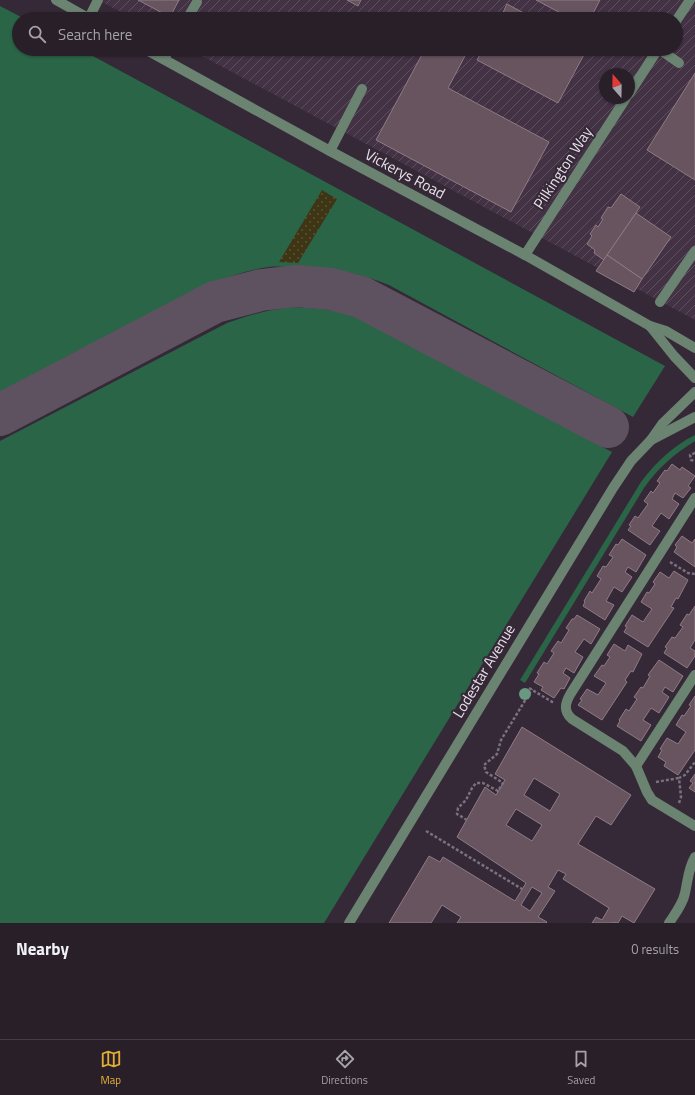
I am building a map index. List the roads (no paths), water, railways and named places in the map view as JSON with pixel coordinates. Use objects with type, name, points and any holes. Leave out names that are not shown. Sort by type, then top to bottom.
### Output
[{"type":"street","points":[[56,0],[77,12]]},
{"type":"street","points":[[92,12],[98,0]]},
{"type":"street","points":[[682,12],[690,0]]},
{"type":"street","points":[[191,12],[197,2]]},
{"type":"street","name":"Vickerys Road","points":[[158,56],[330,151],[525,255],[650,326],[666,331],[695,348]]},
{"type":"street","points":[[635,85],[654,56]]},
{"type":"street","points":[[669,56],[679,63]]},
{"type":"street","points":[[330,151],[362,90]]},
{"type":"street","name":"Pilkington Way","points":[[525,255],[622,104]]},
{"type":"street","points":[[660,302],[695,251]]},
{"type":"street","name":"Vickerys Road","points":[[650,326],[670,352],[695,378]]},
{"type":"street","name":"Lodestar Avenue","points":[[349,923],[613,488],[631,461],[651,440],[663,423],[695,392]]},
{"type":"street","name":"Lodestar Avenue","points":[[651,440],[695,417]]},
{"type":"street","points":[[695,498],[566,701],[567,712],[572,719],[623,751],[636,766],[652,800],[695,826]]},
{"type":"street","points":[[636,766],[695,675]]},
{"type":"street","points":[[669,923],[682,901],[685,893],[688,872],[695,857]]}]
